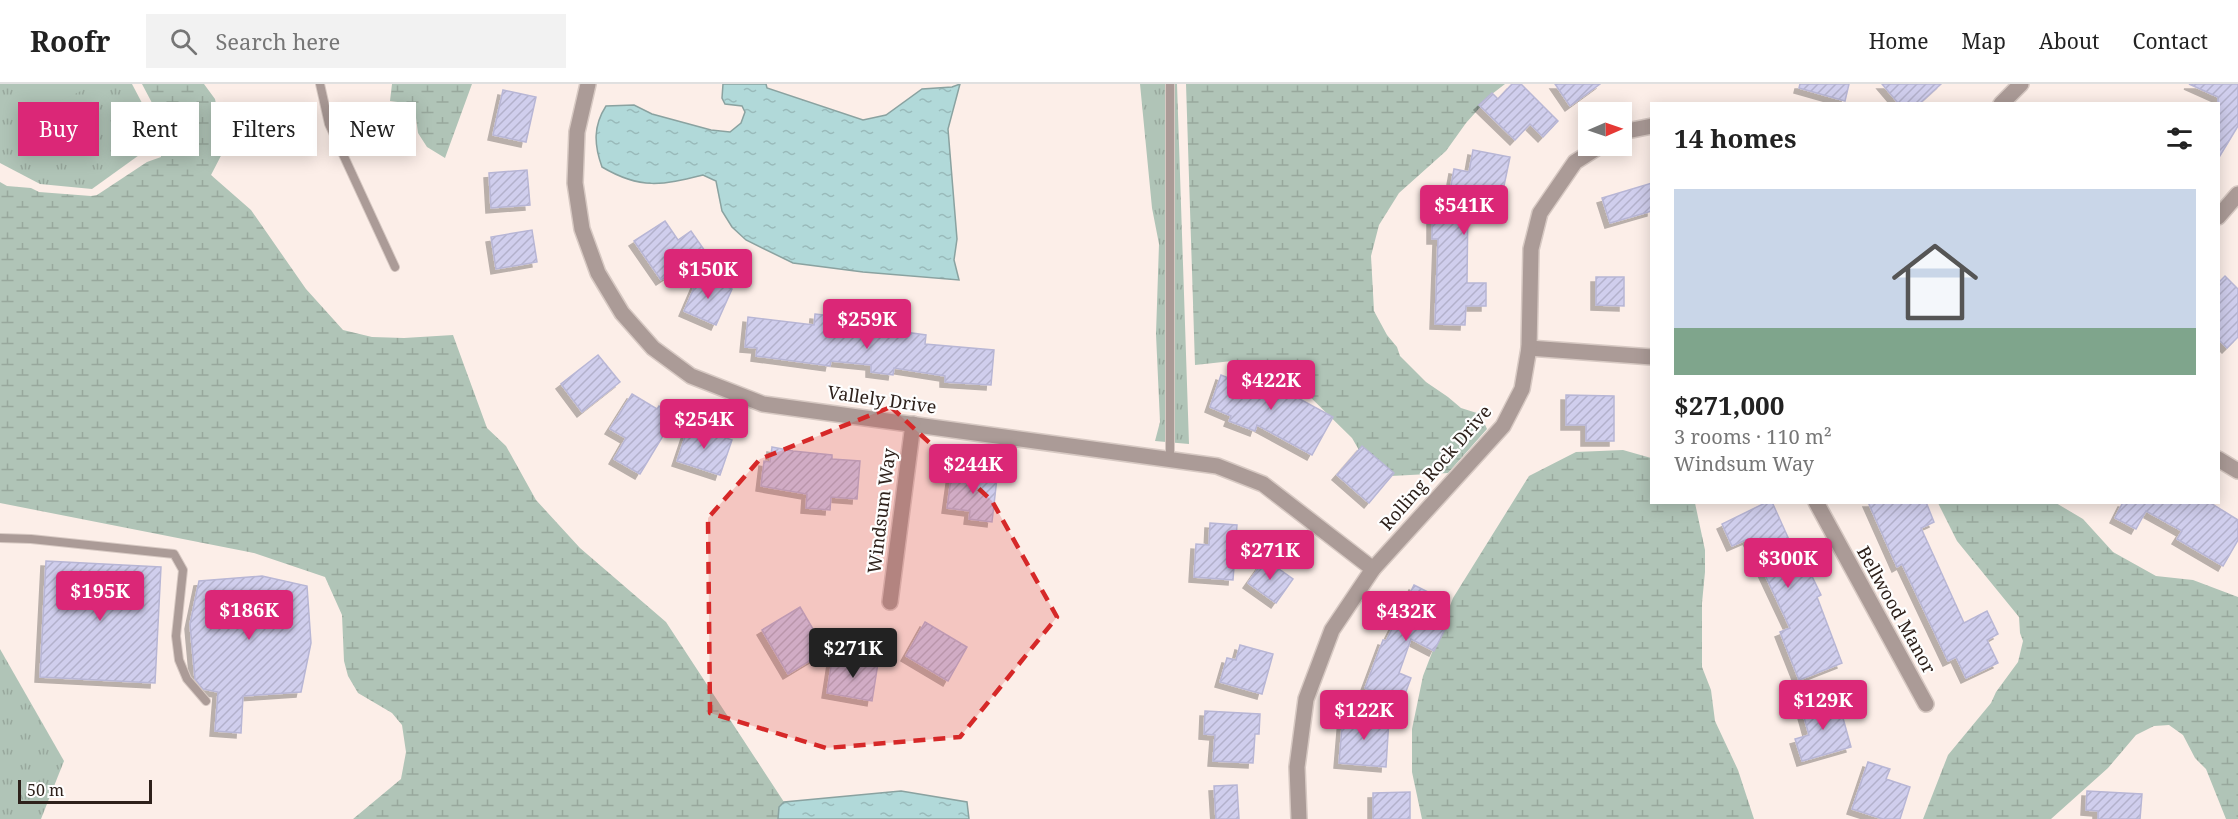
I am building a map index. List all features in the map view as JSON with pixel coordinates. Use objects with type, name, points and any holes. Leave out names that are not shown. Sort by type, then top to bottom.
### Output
[{"type":"street","name":"Vallely Drive","points":[[588,84],[577,132],[575,183],[582,229],[598,273],[622,313],[653,348],[691,375],[763,404],[1217,466],[1263,484],[1373,569]]},
{"type":"street","points":[[2003,102],[2021,84]]},
{"type":"street","points":[[1632,130],[1650,126]]},
{"type":"street","name":"Rolling Rock Drive","points":[[1299,819],[1297,767],[1306,699],[1332,630],[1373,569],[1503,426],[1522,389],[1529,348],[1531,249],[1540,213],[1575,162],[1584,156]]},
{"type":"street","points":[[2220,215],[2238,194]]},
{"type":"street","points":[[1529,348],[1650,357]]},
{"type":"street","name":"Windsum Way","points":[[890,602],[913,424]]},
{"type":"street","points":[[2220,460],[2238,471]]},
{"type":"street","name":"Bellwood Manor","points":[[1817,504],[1926,704]]},
{"type":"lane","points":[[320,84],[329,124],[395,267]]},
{"type":"lane","points":[[1170,84],[1170,460]]},
{"type":"lane","points":[[0,538],[31,539],[174,554],[183,570],[176,636],[179,660],[187,679],[206,701]]},
{"type":"highlighted area","points":[[891,407],[992,501],[1057,617],[960,737],[826,748],[710,713],[708,518],[760,459]]},
{"type":"green space","points":[[0,84],[132,84],[141,102],[111,102],[111,156],[138,156],[92,189],[40,184],[0,163]]},
{"type":"green space","points":[[27,84],[85,84],[87,88],[58,102],[23,102],[17,89]]},
{"type":"green space","points":[[142,84],[204,84],[216,102],[211,102],[211,156],[221,156],[211,175],[251,210],[306,289],[343,330],[372,337],[453,335],[487,428],[506,446],[536,500],[580,548],[666,622],[784,802],[779,807],[778,819],[353,819],[401,779],[406,752],[402,725],[392,713],[358,693],[348,676],[344,661],[342,615],[325,577],[254,553],[0,503],[0,182],[7,186],[31,188],[39,192],[91,196],[97,195],[147,162],[161,156],[199,156],[199,102],[152,102]]},
{"type":"green space","points":[[392,84],[472,84],[445,158],[427,147],[418,133],[416,102],[390,101]]},
{"type":"green space","points":[[1140,84],[1177,84],[1189,444],[1155,441],[1160,422],[1156,334],[1159,244],[1152,208]]},
{"type":"green space","points":[[1186,84],[1505,84],[1492,94],[1466,123],[1446,151],[1399,193],[1379,225],[1371,256],[1374,311],[1387,335],[1397,347],[1400,356],[1426,382],[1461,408],[1480,414],[1487,429],[1448,473],[1391,476],[1359,450],[1352,438],[1301,388],[1274,385],[1244,363],[1232,361],[1195,365]]},
{"type":"green space","points":[[91,97],[93,102],[81,102]]},
{"type":"green space","points":[[99,114],[104,124],[99,126]]},
{"type":"green space","points":[[1623,450],[1650,458],[1650,504],[1695,504],[1705,550],[1702,667],[1711,690],[1715,721],[1738,770],[1754,819],[1422,819],[1412,772],[1412,729],[1423,676],[1453,598],[1529,476],[1576,452]]},
{"type":"green space","points":[[1938,504],[2058,504],[2083,519],[2113,552],[2156,576],[2193,580],[2238,597],[2238,819],[2226,819],[2206,769],[2195,758],[2183,735],[2169,725],[2154,726],[2136,735],[2108,768],[2051,819],[1923,819],[1948,755],[1991,703],[1996,692],[2018,662],[2023,641],[2019,617],[1957,541]]},
{"type":"green space","points":[[0,649],[64,761],[41,819],[0,819]]},
{"type":"water","points":[[723,84],[766,84],[767,88],[863,120],[886,115],[922,89],[952,87],[960,84],[948,129],[957,239],[954,260],[959,280],[863,272],[793,263],[746,240],[732,227],[722,211],[716,181],[703,175],[663,183],[640,182],[602,167],[597,151],[596,136],[599,121],[606,106],[634,105],[652,114],[711,130],[730,132],[741,123],[745,112],[742,106],[725,104],[722,98]]},
{"type":"water","points":[[901,791],[967,802],[969,819],[778,819],[779,807],[784,802]]},
{"type":"building","points":[[1512,84],[1521,84],[1558,121],[1543,137],[1530,124],[1515,140],[1479,105],[1492,93],[1498,99]]},
{"type":"building","points":[[1555,84],[1600,84],[1570,106]]},
{"type":"building","points":[[1800,84],[1849,84],[1845,101],[1799,88]]},
{"type":"building","points":[[1882,84],[1941,84],[1921,102],[1897,102]]},
{"type":"building","points":[[2189,84],[2238,84],[2238,126],[2220,156],[2220,102],[2218,102],[2218,97]]},
{"type":"building","points":[[503,90],[536,97],[526,142],[493,135]]},
{"type":"building","points":[[1473,150],[1510,157],[1500,205],[1468,198],[1467,283],[1486,283],[1486,306],[1466,306],[1465,325],[1435,324],[1438,239],[1432,239],[1432,213],[1446,213],[1454,169],[1469,172]]},
{"type":"building","points":[[527,170],[530,205],[491,208],[489,173]]},
{"type":"building","points":[[1650,184],[1650,212],[1610,223],[1602,198]]},
{"type":"building","points":[[665,221],[678,240],[691,231],[705,251],[661,280],[634,241]]},
{"type":"building","points":[[532,230],[537,262],[496,269],[491,237]]},
{"type":"building","points":[[700,274],[732,289],[716,325],[684,311]]},
{"type":"building","points":[[2225,276],[2238,289],[2238,337],[2227,348],[2220,341],[2220,281]]},
{"type":"building","points":[[1596,277],[1624,277],[1624,306],[1596,305]]},
{"type":"building","points":[[815,314],[841,317],[840,332],[876,336],[877,328],[926,335],[925,344],[994,350],[991,385],[945,382],[945,376],[894,368],[893,375],[871,372],[871,365],[831,361],[830,366],[756,356],[757,348],[745,347],[748,317],[814,325]]},
{"type":"building","points":[[598,355],[620,382],[582,412],[561,384]]},
{"type":"building","points":[[1251,370],[1274,379],[1272,384],[1333,417],[1312,455],[1257,425],[1255,431],[1229,421],[1231,416],[1210,407],[1221,375],[1246,385]]},
{"type":"building","points":[[632,394],[657,409],[659,406],[675,416],[640,474],[614,459],[626,438],[610,429]]},
{"type":"building","points":[[1566,395],[1614,396],[1614,441],[1586,441],[1586,425],[1566,425]]},
{"type":"building","points":[[689,425],[732,440],[720,475],[677,461]]},
{"type":"building","points":[[1362,446],[1394,473],[1369,503],[1337,475]]},
{"type":"building","points":[[772,447],[832,455],[832,459],[860,461],[857,499],[831,497],[830,510],[806,508],[807,494],[761,486],[764,461],[770,462]]},
{"type":"building","points":[[952,472],[997,478],[992,522],[969,519],[970,511],[947,508]]},
{"type":"building","points":[[1763,504],[1773,504],[1800,564],[1805,562],[1821,595],[1817,597],[1842,663],[1799,680],[1780,632],[1790,628],[1748,539],[1732,546],[1722,524]]},
{"type":"building","points":[[1869,504],[1927,504],[1934,522],[1921,528],[1964,623],[1987,611],[1998,634],[1987,640],[1998,663],[1966,678],[1956,657],[1948,661],[1902,564],[1897,567]]},
{"type":"building","points":[[2122,504],[2212,504],[2238,520],[2238,540],[2223,566],[2177,539],[2182,531],[2146,511],[2136,529],[2115,518]]},
{"type":"building","points":[[1210,523],[1237,525],[1233,580],[1194,577],[1196,544],[1209,545]]},
{"type":"building","points":[[1265,559],[1293,579],[1276,603],[1248,583]]},
{"type":"building","points":[[46,561],[161,567],[155,683],[40,677]]},
{"type":"building","points":[[262,576],[307,586],[311,643],[301,692],[243,696],[241,733],[215,731],[218,692],[203,689],[195,679],[190,624],[199,581]]},
{"type":"building","points":[[1414,585],[1446,601],[1435,623],[1445,629],[1434,651],[1411,639],[1399,673],[1411,678],[1402,702],[1365,688],[1383,640],[1386,641]]},
{"type":"building","points":[[800,607],[826,651],[788,674],[762,630]]},
{"type":"building","points":[[925,622],[967,647],[948,681],[906,656]]},
{"type":"building","points":[[1240,645],[1273,654],[1262,694],[1220,682],[1227,658],[1236,660]]},
{"type":"building","points":[[858,659],[878,663],[872,701],[827,693],[832,660],[858,664]]},
{"type":"building","points":[[1838,700],[1851,747],[1802,761],[1795,739],[1809,735],[1802,710]]},
{"type":"building","points":[[1205,711],[1260,714],[1259,734],[1255,734],[1253,763],[1213,761],[1215,735],[1204,734]]},
{"type":"building","points":[[1343,715],[1389,719],[1386,767],[1339,763]]},
{"type":"building","points":[[1868,762],[1890,769],[1886,779],[1910,787],[1900,819],[1883,819],[1852,809]]},
{"type":"building","points":[[1237,785],[1239,819],[1216,819],[1214,786]]},
{"type":"building","points":[[2087,791],[2142,794],[2140,819],[2098,819],[2098,811],[2086,810]]},
{"type":"building","points":[[1410,792],[1410,819],[1373,819],[1373,793]]}]
